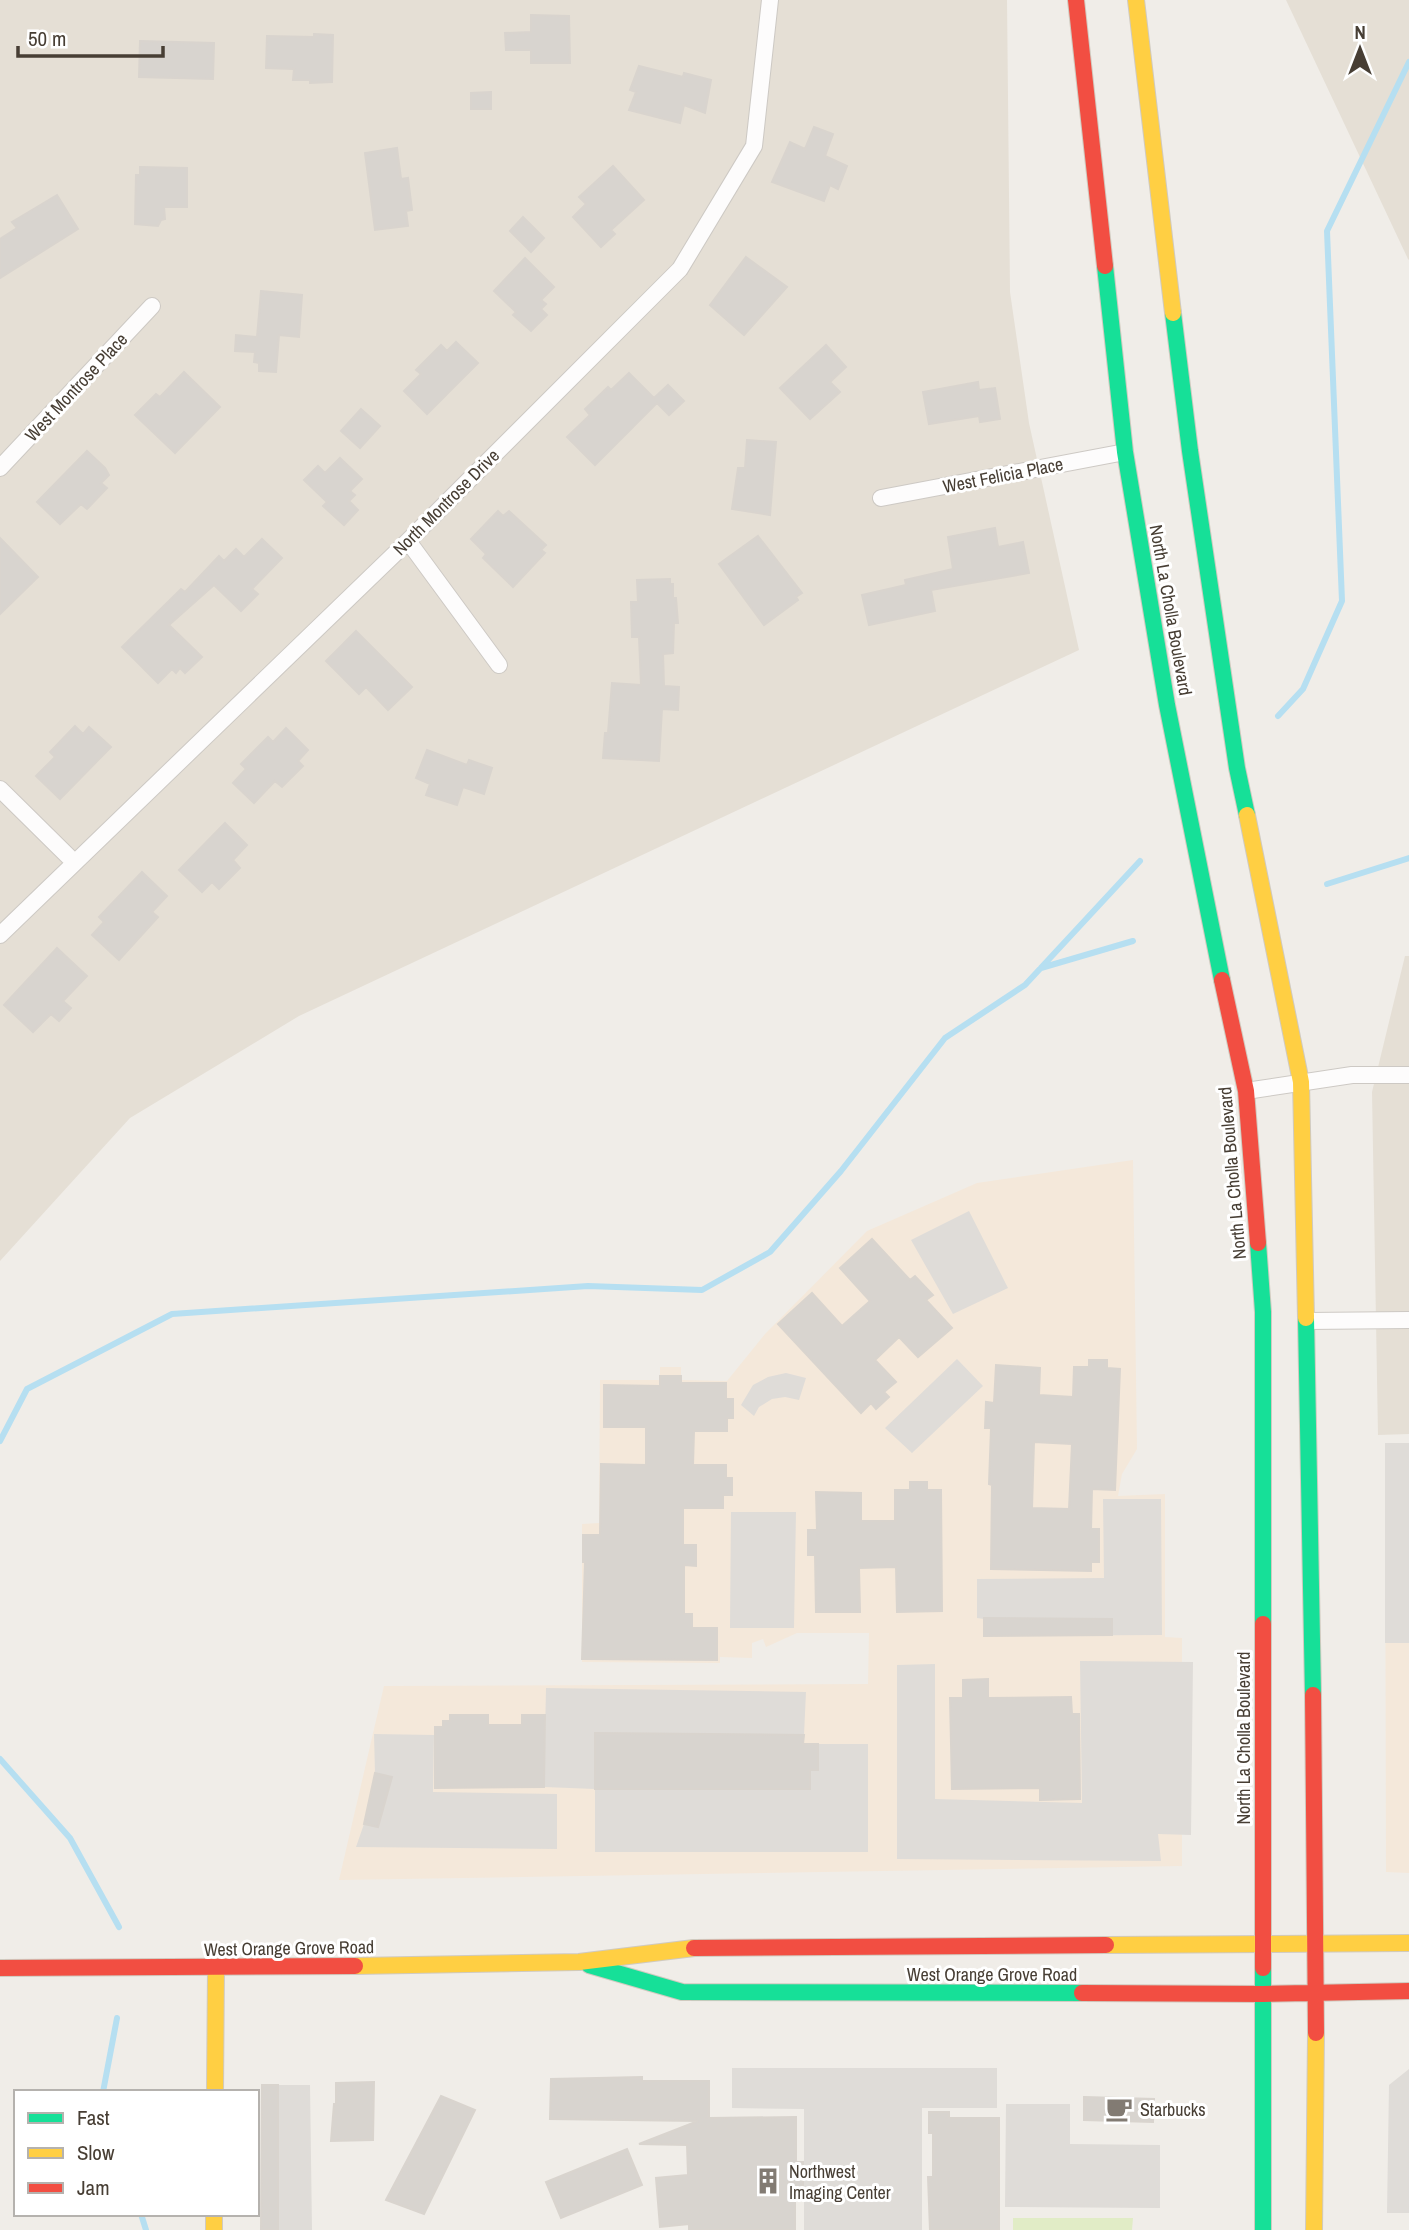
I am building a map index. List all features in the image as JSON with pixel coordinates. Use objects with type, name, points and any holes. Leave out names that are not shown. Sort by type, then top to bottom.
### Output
[{"type":"main road","name":"North La Cholla Boulevard","points":[[1076,0],[1125,452],[1167,705],[1209,923],[1246,1091],[1263,1312],[1263,2230]]},
{"type":"main road","points":[[1136,0],[1190,451],[1237,768],[1301,1082],[1316,1992],[1314,2230]]},
{"type":"main road","name":"West Orange Grove Road","points":[[0,1968],[216,1968],[579,1962],[682,1948],[1409,1942]]},
{"type":"main road","name":"West Orange Grove Road","points":[[579,1962],[682,1992],[1263,1994],[1409,1991]]},
{"type":"main road","points":[[215,2090],[216,1968]]},
{"type":"street","name":"North Montrose Drive","points":[[0,935],[408,541],[680,269],[754,146],[770,0]]},
{"type":"street","name":"West Montrose Place","points":[[0,468],[152,306]]},
{"type":"street","name":"West Felicia Place","points":[[881,498],[1125,452]]},
{"type":"street","points":[[408,541],[499,666]]},
{"type":"street","points":[[0,789],[74,862]]},
{"type":"street","points":[[1246,1091],[1352,1075],[1409,1075]]},
{"type":"street","points":[[1307,1321],[1409,1320]]},
{"type":"shaded area","points":[[0,0],[1007,0],[1010,292],[1029,423],[1079,650],[299,1016],[130,1118],[0,1261]]},
{"type":"shaded area","points":[[1286,0],[1409,0],[1409,260],[1408,259]]},
{"type":"shaded area","points":[[1405,956],[1409,956],[1409,1434],[1378,1435],[1372,1092]]},
{"type":"shaded area","points":[[1133,1160],[1137,1449],[1122,1474],[1118,1496],[1165,1494],[1165,1637],[1182,1638],[1182,1866],[339,1880],[384,1686],[868,1684],[869,1633],[797,1633],[766,1647],[763,1639],[752,1643],[752,1658],[720,1657],[720,1663],[582,1662],[582,1524],[599,1523],[600,1380],[660,1380],[660,1367],[681,1367],[681,1380],[727,1381],[765,1334],[867,1231],[977,1183]]},
{"type":"shaded area","points":[[969,1211],[1008,1288],[953,1314],[911,1240]]},
{"type":"shaded area","points":[[957,1359],[983,1386],[912,1453],[885,1428]]},
{"type":"shaded area","points":[[786,1373],[806,1378],[799,1400],[785,1397],[772,1399],[759,1407],[754,1416],[741,1405],[753,1385],[768,1377]]},
{"type":"shaded area","points":[[1385,1443],[1409,1443],[1409,1873],[1386,1872]]},
{"type":"shaded area","points":[[1385,1443],[1409,1443],[1409,1643],[1385,1643]]},
{"type":"shaded area","points":[[1103,1499],[1161,1499],[1162,1635],[984,1636],[984,1619],[977,1618],[977,1579],[1104,1578]]},
{"type":"shaded area","points":[[731,1512],[796,1512],[794,1628],[730,1628]]},
{"type":"shaded area","points":[[1080,1661],[1193,1662],[1191,1835],[1158,1834],[1161,1861],[897,1859],[897,1665],[935,1664],[935,1799],[1082,1803]]},
{"type":"shaded area","points":[[546,1688],[806,1692],[804,1735],[595,1733],[595,1789],[544,1787]]},
{"type":"shaded area","points":[[374,1734],[434,1735],[433,1792],[557,1794],[557,1849],[356,1847],[375,1773]]},
{"type":"shaded area","points":[[818,1744],[868,1744],[868,1852],[595,1852],[595,1789],[810,1789],[810,1770],[818,1770]]},
{"type":"shaded area","points":[[732,2068],[997,2068],[997,2108],[922,2108],[922,2230],[804,2230],[804,2109],[732,2108]]},
{"type":"shaded area","points":[[1409,2069],[1409,2213],[1387,2213],[1389,2085]]},
{"type":"shaded area","points":[[262,2085],[310,2085],[312,2230],[261,2230]]},
{"type":"shaded area","points":[[1006,2104],[1070,2104],[1070,2144],[1160,2145],[1160,2208],[1005,2207]]},
{"type":"green space","points":[[1013,2218],[1133,2218],[1132,2230],[1013,2230]]},
{"type":"building","points":[[531,15],[569,16],[570,63],[531,63],[531,50],[506,50],[505,33],[531,32]]},
{"type":"building","points":[[314,34],[333,35],[332,82],[310,83],[310,80],[293,80],[294,69],[266,68],[267,36],[314,37]]},
{"type":"building","points":[[140,41],[214,43],[213,79],[139,77]]},
{"type":"building","points":[[639,66],[683,77],[684,73],[711,80],[705,113],[684,105],[680,123],[629,110],[636,92],[630,90]]},
{"type":"building","points":[[491,92],[491,109],[471,109],[471,93]]},
{"type":"building","points":[[814,127],[833,134],[825,156],[847,166],[838,189],[830,185],[824,201],[772,182],[790,142],[805,149]]},
{"type":"building","points":[[397,148],[401,179],[408,178],[412,210],[406,211],[408,226],[375,230],[365,153]]},
{"type":"building","points":[[613,166],[644,200],[611,230],[615,234],[601,247],[573,217],[586,204],[579,197]]},
{"type":"building","points":[[140,167],[187,168],[187,207],[164,207],[165,219],[161,220],[158,226],[135,224],[136,175],[140,175]]},
{"type":"building","points":[[57,195],[78,229],[0,278],[0,239],[17,228],[12,222]]},
{"type":"building","points":[[523,217],[544,238],[531,252],[510,231]]},
{"type":"building","points":[[746,257],[787,287],[744,335],[710,305]]},
{"type":"building","points":[[525,258],[554,287],[541,300],[546,304],[541,309],[547,315],[531,331],[513,315],[516,312],[494,291]]},
{"type":"building","points":[[261,291],[302,295],[299,337],[279,335],[276,372],[259,371],[259,363],[254,362],[255,352],[235,351],[236,335],[257,337]]},
{"type":"building","points":[[456,342],[478,363],[427,414],[404,391],[421,374],[416,370],[441,345],[447,351]]},
{"type":"building","points":[[826,345],[846,367],[830,382],[840,392],[810,419],[780,388]]},
{"type":"building","points":[[184,372],[220,407],[175,453],[135,415],[156,394],[160,397]]},
{"type":"building","points":[[629,373],[654,398],[668,385],[684,401],[669,415],[657,403],[595,465],[567,437],[590,415],[585,409],[608,387],[611,390]]},
{"type":"building","points":[[978,382],[979,390],[995,388],[1000,419],[980,422],[979,416],[929,424],[923,392]]},
{"type":"building","points":[[361,409],[380,426],[360,448],[341,431]]},
{"type":"building","points":[[747,440],[776,442],[770,515],[732,509],[738,468],[745,468]]},
{"type":"building","points":[[87,451],[109,475],[101,483],[107,488],[87,509],[81,504],[60,524],[37,502]]},
{"type":"building","points":[[340,458],[362,479],[350,491],[355,495],[349,501],[358,510],[344,525],[323,506],[327,502],[304,480],[318,466],[325,473]]},
{"type":"building","points":[[498,511],[503,516],[509,511],[546,545],[541,550],[545,553],[513,587],[483,558],[486,554],[471,539]]},
{"type":"building","points":[[995,528],[998,547],[1023,542],[1029,573],[931,590],[935,611],[869,625],[862,595],[906,585],[905,580],[953,569],[948,537]]},
{"type":"building","points":[[758,536],[802,593],[796,597],[798,600],[764,625],[719,564]]},
{"type":"building","points":[[0,538],[38,577],[0,614]]},
{"type":"building","points":[[262,539],[282,558],[252,589],[258,594],[241,611],[214,585],[169,625],[202,657],[185,673],[180,668],[176,673],[172,669],[158,683],[122,647],[181,589],[185,592],[219,556],[224,561],[236,549],[244,557]]},
{"type":"building","points":[[670,579],[670,584],[673,584],[673,598],[676,598],[678,623],[674,623],[673,653],[663,654],[664,686],[679,687],[678,710],[662,709],[659,761],[603,758],[612,683],[641,685],[639,637],[632,637],[631,602],[638,602],[637,580]]},
{"type":"building","points":[[356,631],[412,687],[388,710],[366,687],[359,694],[326,661]]},
{"type":"building","points":[[75,726],[83,734],[89,727],[111,747],[60,799],[36,776],[55,757],[50,752]]},
{"type":"building","points":[[286,728],[308,750],[298,761],[303,766],[282,787],[275,781],[254,803],[233,783],[246,769],[241,764],[268,737],[273,742]]},
{"type":"building","points":[[427,750],[467,765],[469,760],[492,768],[484,794],[463,787],[457,805],[426,795],[430,784],[416,778]]},
{"type":"building","points":[[225,823],[247,845],[233,860],[240,868],[219,889],[212,882],[202,892],[179,870]]},
{"type":"building","points":[[142,872],[167,896],[152,912],[158,917],[119,960],[92,935],[104,922],[99,917]]},
{"type":"building","points":[[57,948],[87,976],[63,1001],[71,1008],[59,1021],[51,1014],[33,1032],[4,1005]]},
{"type":"building","points":[[872,1239],[910,1280],[915,1276],[933,1295],[926,1300],[952,1328],[918,1357],[899,1337],[875,1360],[896,1382],[884,1392],[889,1397],[876,1409],[871,1403],[861,1413],[778,1324],[812,1293],[842,1326],[870,1301],[840,1268]]},
{"type":"building","points":[[1089,1360],[1107,1360],[1107,1368],[1120,1369],[1115,1490],[1092,1489],[1091,1529],[1099,1529],[1099,1562],[1091,1562],[1091,1571],[991,1569],[991,1428],[985,1428],[986,1402],[994,1403],[996,1365],[1040,1368],[1039,1395],[1073,1397],[1074,1367],[1089,1367]],"holes":[[[1034,1442],[1072,1444],[1069,1509],[1032,1508]]]},
{"type":"building","points":[[660,1376],[681,1376],[681,1383],[726,1383],[726,1399],[733,1399],[733,1418],[727,1418],[727,1431],[694,1431],[693,1465],[726,1465],[726,1478],[732,1478],[732,1495],[723,1495],[723,1508],[683,1508],[683,1545],[696,1545],[696,1566],[684,1565],[684,1614],[692,1614],[692,1628],[717,1628],[717,1660],[582,1659],[585,1562],[583,1535],[600,1535],[601,1464],[646,1465],[646,1427],[604,1427],[604,1385],[660,1386]]},
{"type":"building","points":[[910,1482],[927,1482],[927,1490],[941,1490],[942,1611],[897,1612],[896,1567],[859,1568],[860,1612],[816,1612],[815,1555],[808,1555],[808,1530],[817,1530],[816,1492],[861,1493],[861,1521],[895,1521],[895,1490],[910,1490]]},
{"type":"building","points":[[984,1618],[1112,1619],[1112,1635],[984,1636]]},
{"type":"building","points":[[988,1679],[988,1698],[1071,1697],[1072,1714],[1079,1714],[1080,1799],[1040,1800],[1040,1788],[952,1789],[950,1698],[963,1698],[963,1680]]},
{"type":"building","points":[[450,1715],[488,1715],[488,1725],[522,1725],[522,1715],[545,1715],[544,1787],[435,1788],[435,1727],[443,1727],[443,1721],[450,1721]]},
{"type":"building","points":[[595,1733],[804,1735],[803,1744],[818,1744],[818,1770],[810,1770],[810,1789],[595,1789]]},
{"type":"building","points":[[375,1773],[392,1777],[378,1827],[364,1824]]},
{"type":"building","points":[[642,2077],[642,2081],[709,2081],[709,2118],[796,2117],[796,2162],[803,2162],[803,2201],[795,2201],[795,2230],[689,2230],[689,2224],[660,2227],[656,2178],[688,2175],[687,2145],[639,2144],[698,2121],[550,2119],[551,2079]]},
{"type":"building","points":[[374,2082],[373,2140],[331,2141],[336,2083]]},
{"type":"building","points":[[262,2085],[278,2085],[278,2230],[261,2230]]},
{"type":"building","points":[[441,2096],[475,2110],[424,2214],[386,2200]]},
{"type":"building","name":"Starbucks","points":[[1084,2097],[1154,2099],[1153,2122],[1084,2120]]},
{"type":"building","points":[[929,2112],[949,2112],[949,2118],[999,2118],[999,2230],[930,2230],[928,2177],[933,2177],[933,2133],[929,2133]]},
{"type":"building","points":[[627,2149],[642,2185],[561,2218],[546,2182]]},
{"type":"waterway","points":[[1278,716],[1303,689],[1342,601],[1327,231],[1409,62]]},
{"type":"waterway","points":[[1327,884],[1409,858]]},
{"type":"waterway","points":[[0,1441],[27,1389],[172,1314],[588,1286],[702,1290],[770,1252],[841,1171],[945,1038],[1025,985],[1140,861]]},
{"type":"waterway","points":[[1041,968],[1133,941]]},
{"type":"waterway","points":[[0,1759],[70,1838],[119,1927]]},
{"type":"waterway","points":[[103,2090],[117,2018]]},
{"type":"waterway","points":[[142,2216],[146,2230]]},
{"type":"traffic: fast","points":[[1105,266],[1125,452],[1167,705],[1222,980]]},
{"type":"traffic: fast","points":[[1173,313],[1190,451],[1237,768],[1247,815]]},
{"type":"traffic: fast","points":[[1258,1243],[1263,1312],[1263,1624]]},
{"type":"traffic: fast","points":[[1306,1318],[1313,1695]]},
{"type":"traffic: fast","points":[[589,1965],[682,1992],[1082,1993]]},
{"type":"traffic: fast","points":[[1263,1968],[1263,2230]]},
{"type":"traffic: slow","points":[[1136,0],[1173,313]]},
{"type":"traffic: slow","points":[[1247,815],[1301,1082],[1306,1318]]},
{"type":"traffic: slow","points":[[1106,1945],[1409,1943]]},
{"type":"traffic: slow","points":[[355,1966],[579,1962],[694,1948]]},
{"type":"traffic: slow","points":[[215,2090],[216,1968]]},
{"type":"traffic: slow","points":[[1314,2230],[1316,2033]]},
{"type":"traffic: slow","points":[[214,2216],[214,2230]]},
{"type":"traffic: jam","points":[[1076,0],[1105,266]]},
{"type":"traffic: jam","points":[[1222,980],[1246,1091],[1258,1243]]},
{"type":"traffic: jam","points":[[1263,1624],[1263,1968]]},
{"type":"traffic: jam","points":[[1313,1695],[1316,2033]]},
{"type":"traffic: jam","points":[[694,1948],[1106,1945]]},
{"type":"traffic: jam","points":[[0,1968],[355,1966]]},
{"type":"traffic: jam","points":[[1082,1993],[1263,1994],[1409,1991]]},
{"type":"place","name":"Starbucks","points":[[1119,2109]]},
{"type":"place","name":"Northwest Imaging Center","points":[[768,2181]]}]
